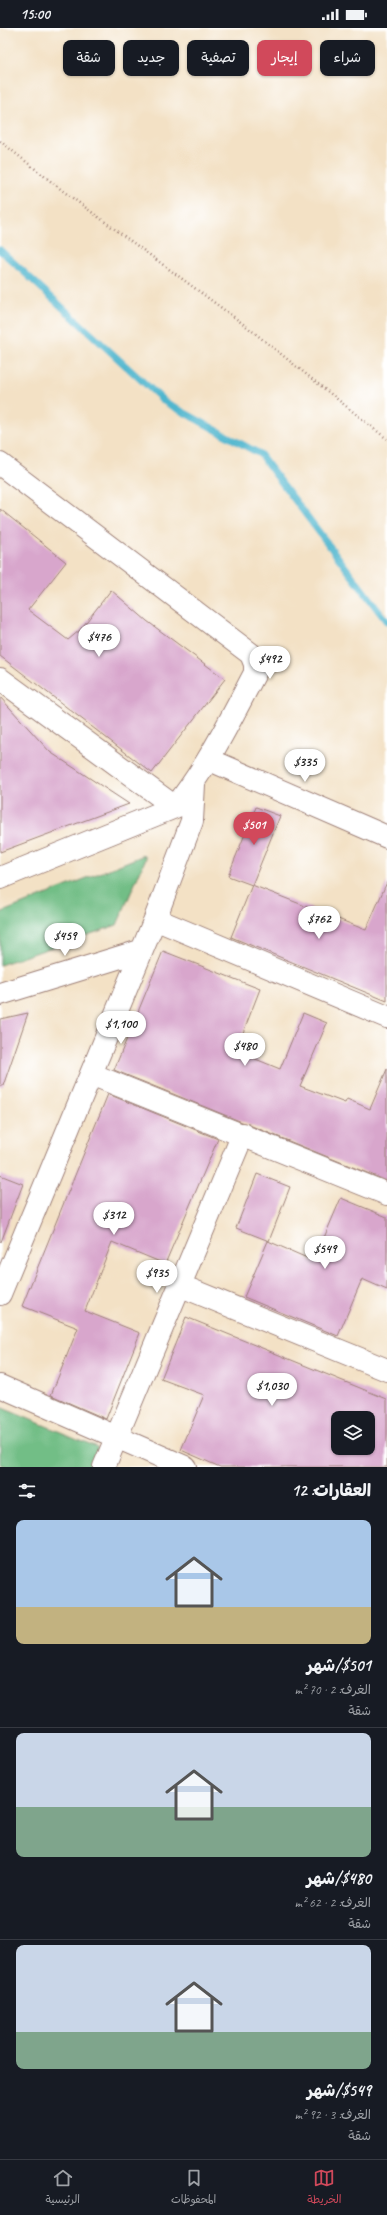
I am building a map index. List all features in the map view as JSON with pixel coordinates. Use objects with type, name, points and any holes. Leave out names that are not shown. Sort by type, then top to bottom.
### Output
[{"type":"street","points":[[0,464],[251,654],[255,664],[255,673],[210,760],[194,784],[175,808],[0,878]]},
{"type":"street","points":[[2,682],[175,808]]},
{"type":"street","points":[[210,760],[387,837]]},
{"type":"street","points":[[0,1294],[140,951],[155,919],[192,821],[194,784]]},
{"type":"street","points":[[155,919],[387,1017]]},
{"type":"street","points":[[0,994],[140,951]]},
{"type":"street","points":[[91,1074],[243,1134],[387,1194]]},
{"type":"street","points":[[104,1467],[243,1134]]},
{"type":"street","points":[[179,1285],[387,1370]]},
{"type":"street","points":[[0,1386],[185,1467]]},
{"type":"path","points":[[0,141],[63,191],[246,326],[387,439]]},
{"type":"green space","points":[[144,855],[146,858],[117,925],[0,965],[0,913]]},
{"type":"green space","points":[[0,1407],[97,1447],[99,1452],[92,1467],[7,1467],[0,1464]]},
{"type":"building","points":[[0,509],[66,562],[28,610],[68,640],[80,630],[111,590],[147,621],[225,679],[152,773],[0,656]]},
{"type":"building","points":[[0,697],[50,752],[129,804],[0,852]]},
{"type":"building","points":[[256,807],[280,816],[252,885],[228,876]]},
{"type":"building","points":[[387,882],[387,1001],[231,937],[252,885],[366,930]]},
{"type":"building","points":[[163,951],[260,989],[236,1051],[280,1069],[303,1013],[327,1023],[300,1086],[345,1103],[347,1099],[370,1109],[387,1069],[387,1181],[114,1070]]},
{"type":"building","points":[[28,1013],[3,1086],[0,1086],[0,1019]]},
{"type":"building","points":[[108,1094],[218,1139],[165,1264],[112,1242],[85,1311],[140,1333],[106,1419],[51,1395],[78,1328],[22,1306]]},
{"type":"building","points":[[257,1174],[290,1187],[269,1241],[236,1228]]},
{"type":"building","points":[[0,1175],[23,1184],[1,1242],[0,1241]]},
{"type":"building","points":[[341,1198],[387,1217],[387,1290],[362,1279],[338,1336],[244,1297],[268,1241],[314,1261]]},
{"type":"building","points":[[186,1317],[387,1399],[387,1467],[220,1467],[181,1450],[204,1395],[161,1379]]},
{"type":"waterway","points":[[0,250],[165,402],[260,454],[387,622]]}]
